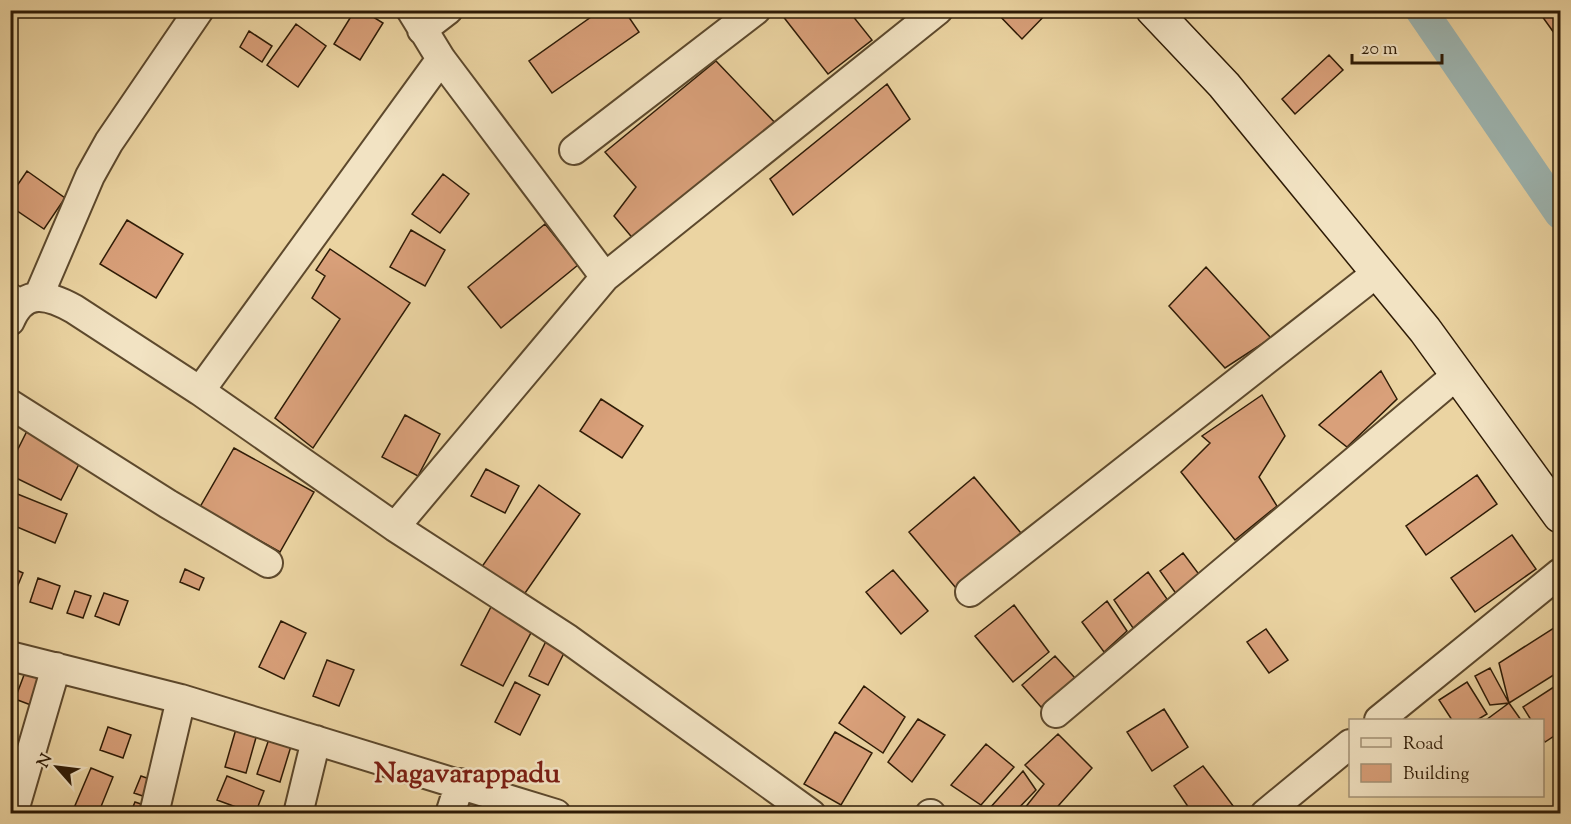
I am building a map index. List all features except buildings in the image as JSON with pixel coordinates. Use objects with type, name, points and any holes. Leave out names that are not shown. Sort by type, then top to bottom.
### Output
[{"type":"main road","points":[[1153,10],[1224,85],[1425,330],[1560,516]]},
{"type":"street","points":[[21,302],[109,142],[199,10]]},
{"type":"street","points":[[448,10],[417,20],[441,59],[605,277]]},
{"type":"street","points":[[574,150],[756,10]]},
{"type":"street","points":[[395,527],[605,277],[938,10]]},
{"type":"street","points":[[200,391],[441,59]]},
{"type":"street","points":[[970,592],[1378,272]]},
{"type":"street","points":[[21,302],[55,298],[74,309],[200,391],[395,527],[568,639],[811,813]]},
{"type":"street","points":[[1056,713],[1458,375]]},
{"type":"street","points":[[10,404],[168,504],[268,563]]},
{"type":"street","points":[[1380,719],[1560,573]]},
{"type":"street","points":[[10,656],[181,699],[556,813]]},
{"type":"street","points":[[13,813],[56,667]]},
{"type":"street","points":[[154,813],[181,699]]},
{"type":"street","points":[[298,813],[316,740]]},
{"type":"street","points":[[1265,813],[1349,745]]},
{"type":"street","points":[[450,813],[460,783]]},
{"type":"waterway","points":[[1421,10],[1560,213]]},
{"type":"district","name":"Nagavarappadu","points":[[467,775]]}]
